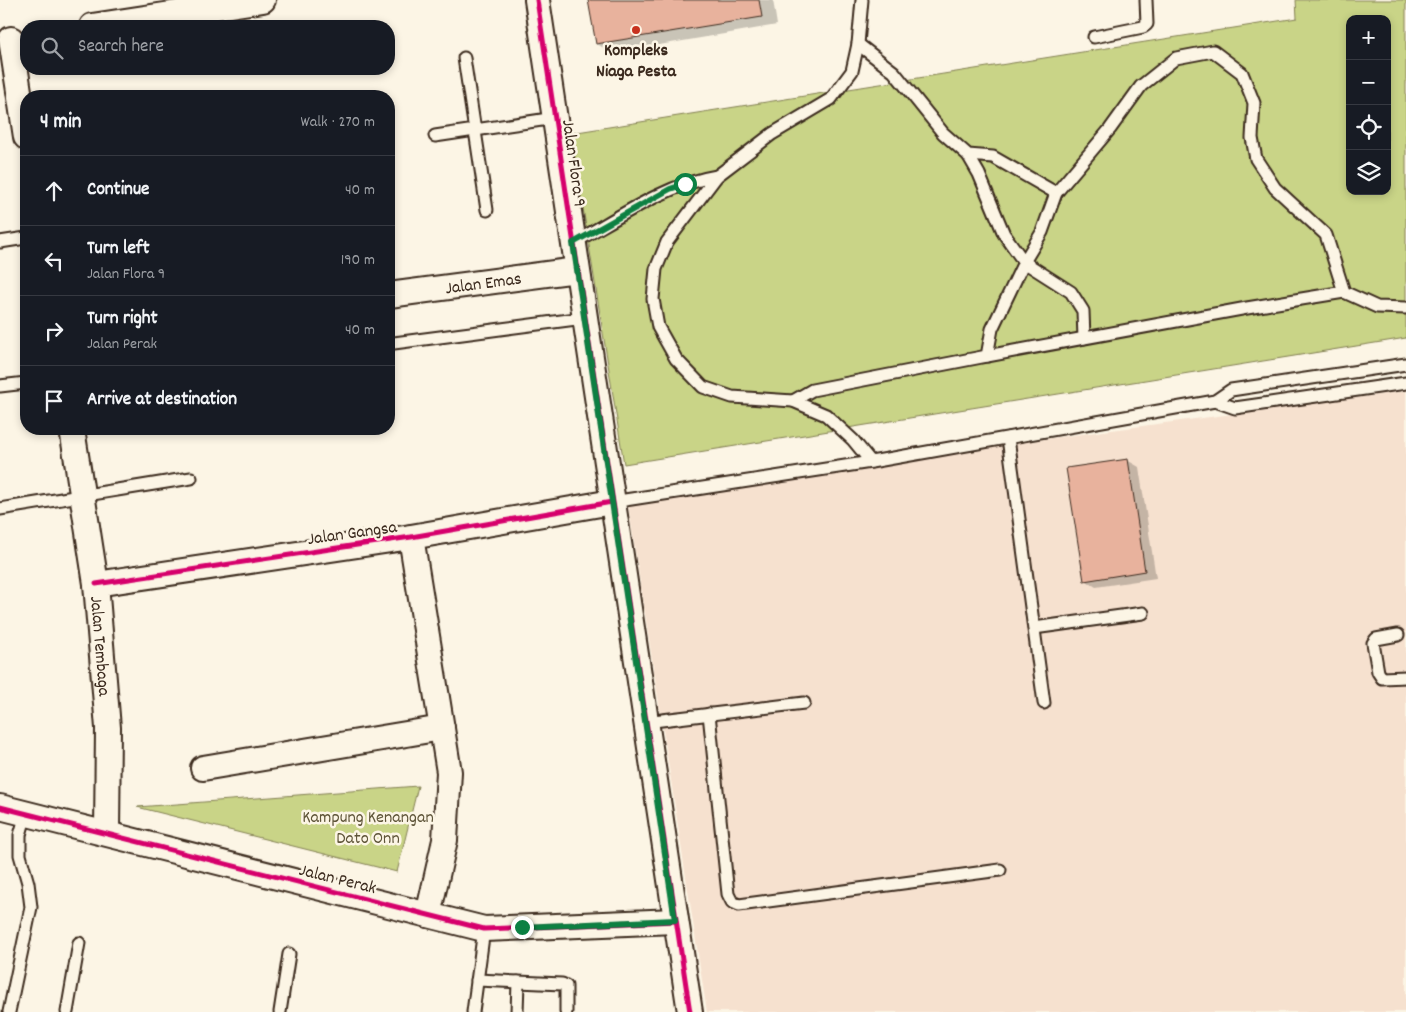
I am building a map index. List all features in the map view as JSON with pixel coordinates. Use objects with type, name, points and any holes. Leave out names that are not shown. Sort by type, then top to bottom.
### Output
[{"type":"street","points":[[131,20],[263,0]]},
{"type":"street","name":"Jalan Flora 9","points":[[537,0],[690,1012]]},
{"type":"street","points":[[12,38],[20,95]]},
{"type":"street","name":"Jalan Emas","points":[[395,294],[578,270]]},
{"type":"street","name":"Jalan Tembaga","points":[[73,435],[96,584],[108,728],[107,833]]},
{"type":"street","name":"Jalan Gangsa","points":[[96,584],[412,537],[612,502]]},
{"type":"street","points":[[412,537],[449,772],[445,840],[428,915]]},
{"type":"street","points":[[203,768],[442,728]]},
{"type":"street","name":"Jalan Perak","points":[[0,807],[484,929],[675,920]]},
{"type":"lane","points":[[862,0],[858,44],[852,71],[831,98],[772,134],[717,176],[667,242],[656,269],[653,299],[658,327],[676,359],[703,387],[732,397],[793,401],[826,415],[853,440],[871,462]]},
{"type":"lane","points":[[1094,37],[1143,27],[1147,24],[1148,19],[1146,0]]},
{"type":"lane","points":[[858,44],[894,72],[943,133],[968,155],[979,174],[1004,234],[1024,262],[1071,292],[1083,311],[1084,338]]},
{"type":"lane","points":[[987,356],[992,329],[1024,262],[1042,232],[1056,193],[1110,129],[1141,86],[1176,58],[1213,51],[1242,73],[1254,103],[1252,138],[1256,159],[1275,188],[1326,235],[1344,292]]},
{"type":"lane","points":[[464,58],[487,210]]},
{"type":"lane","points":[[435,136],[555,118]]},
{"type":"lane","points":[[968,155],[993,157],[1056,193]]},
{"type":"lane","points":[[573,243],[670,189],[700,179],[717,176]]},
{"type":"lane","points":[[0,242],[20,239]]},
{"type":"lane","points":[[793,401],[812,390],[1084,338],[1344,292],[1377,307],[1406,308]]},
{"type":"lane","points":[[395,343],[584,318]]},
{"type":"lane","points":[[612,502],[871,462],[1215,401],[1231,390],[1406,364]]},
{"type":"lane","points":[[0,386],[20,383]]},
{"type":"lane","points":[[1215,401],[1235,408],[1406,383]]},
{"type":"lane","points":[[1008,438],[1044,703]]},
{"type":"lane","points":[[0,509],[191,478]]},
{"type":"lane","points":[[1034,628],[1143,613]]},
{"type":"lane","points":[[1398,635],[1373,642],[1378,672],[1382,678],[1406,677]]},
{"type":"lane","points":[[645,722],[804,703]]},
{"type":"lane","points":[[709,714],[728,894],[732,902],[739,905],[1000,870]]},
{"type":"lane","points":[[9,1012],[31,907],[28,883],[20,855],[20,835],[26,814]]},
{"type":"lane","points":[[473,1012],[484,929]]},
{"type":"lane","points":[[67,1012],[79,943]]},
{"type":"lane","points":[[280,1012],[289,954]]},
{"type":"lane","points":[[477,980],[562,984],[566,986],[566,1012]]},
{"type":"lane","points":[[517,1012],[518,982]]},
{"type":"shaded area","points":[[1406,391],[1406,1012],[707,1012],[628,505],[871,462]]},
{"type":"green space","points":[[1296,0],[1406,0],[1406,338],[624,464],[571,133],[1297,18]]},
{"type":"green space","name":"Kampung Kenangan Dato Onn","points":[[418,786],[397,872],[137,807]]},
{"type":"building","name":"Kompleks Niaga Pesta","points":[[588,0],[759,0],[762,17],[596,44]]},
{"type":"building","points":[[1128,459],[1145,571],[1084,581],[1066,468]]},
{"type":"cycle path","points":[[537,0],[690,1012]]},
{"type":"cycle path","points":[[96,584],[411,537],[612,502]]},
{"type":"cycle path","points":[[0,807],[484,929],[675,921]]},
{"type":"place","name":"Kompleks Niaga Pesta","points":[[636,30]]},
{"type":"route","points":[[522,927],[675,920],[573,243],[670,189],[685,184]]}]
